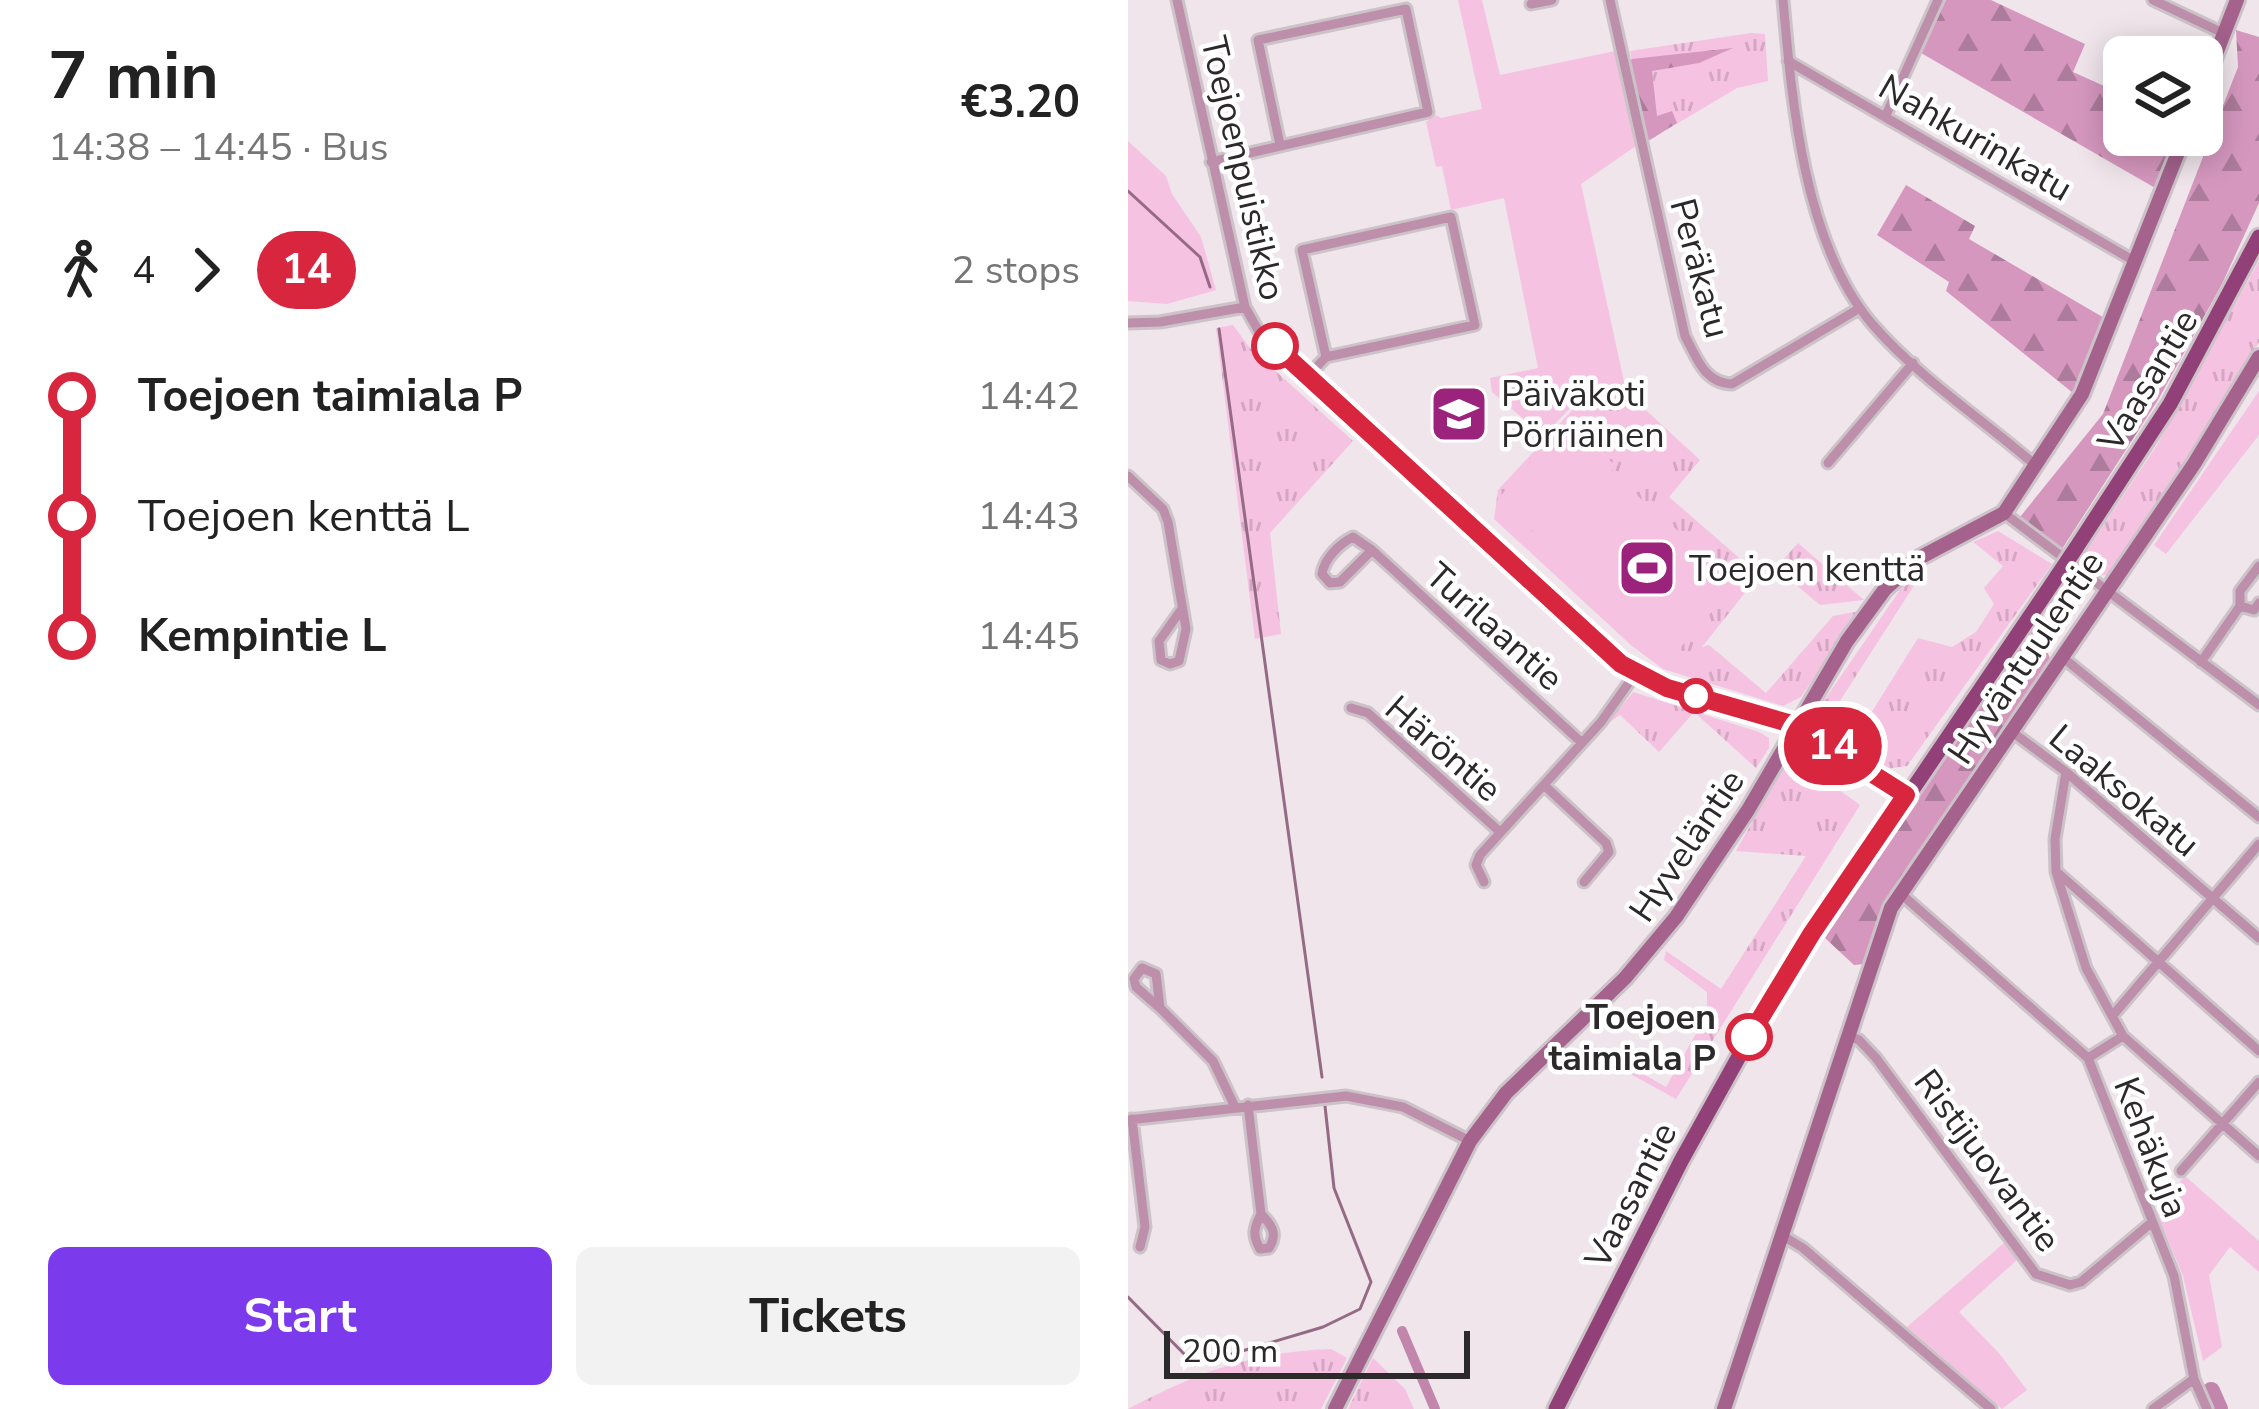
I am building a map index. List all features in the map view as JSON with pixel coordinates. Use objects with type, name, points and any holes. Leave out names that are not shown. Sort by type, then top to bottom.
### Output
[{"type":"main road","name":"Vaasantie","points":[[1556,1409],[1714,1098],[1801,950],[2170,404],[2259,237]]},
{"type":"street","name":"Toejoenpuistikko","points":[[1178,0],[1244,307],[1258,330],[1635,674],[1667,688],[1795,725],[1906,795]]},
{"type":"street","points":[[1532,4],[1552,0]]},
{"type":"street","name":"Peräkatu","points":[[1610,0],[1685,336],[1704,372],[1717,384],[1732,384],[1860,308]]},
{"type":"street","points":[[1783,0],[1804,162],[1841,277],[1860,308],[1913,362],[2034,464]]},
{"type":"street","points":[[1886,115],[1937,0]]},
{"type":"street","points":[[2153,0],[2223,33]]},
{"type":"street","points":[[2222,36],[2237,0]]},
{"type":"street","points":[[1211,162],[1428,112],[1406,10],[1258,40],[1280,145]]},
{"type":"street","name":"Nahkurinkatu","points":[[1788,61],[2136,262]]},
{"type":"street","points":[[2177,156],[2082,394],[2004,513],[2259,705]]},
{"type":"street","points":[[1308,376],[1326,357],[1475,325],[1451,217],[1302,250],[1326,357]]},
{"type":"street","points":[[1128,322],[1160,322],[1244,307]]},
{"type":"street","name":"Hyväntuulentie","points":[[1724,1409],[1878,940],[1900,893],[2194,464],[2259,357]]},
{"type":"street","points":[[1828,463],[1913,362]]},
{"type":"street","points":[[1128,476],[1163,509],[1181,610],[1185,646],[1179,661],[1170,664],[1161,660],[1159,641],[1181,610]]},
{"type":"street","name":"Hyveläntie","points":[[1334,1409],[1471,1141],[1506,1093],[1656,944],[1748,811],[1847,641],[1885,590],[1921,557],[2004,513]]},
{"type":"street","points":[[1353,537],[1372,550],[1340,582],[1330,583],[1322,574],[1323,564],[1346,540],[1353,537]]},
{"type":"street","name":"Turilaantie","points":[[1372,550],[1582,742]]},
{"type":"street","points":[[2201,662],[2240,606],[2240,591],[2259,566]]},
{"type":"street","points":[[2240,606],[2254,610],[2259,603]]},
{"type":"street","points":[[2061,656],[2259,817]]},
{"type":"street","points":[[1484,882],[1476,865],[1499,832],[1545,786],[1635,674]]},
{"type":"street","name":"Häröntie","points":[[1351,707],[1368,713],[1499,832]]},
{"type":"street","name":"Laaksokatu","points":[[2011,731],[2066,772],[2259,938]]},
{"type":"street","points":[[2066,772],[2055,839],[2056,872],[2086,968],[2123,1036],[2259,1156]]},
{"type":"street","points":[[1545,786],[1606,843],[1605,861],[1584,882]]},
{"type":"street","points":[[2114,1014],[2259,844]]},
{"type":"street","points":[[2056,872],[2259,1051]]},
{"type":"street","name":"Kehäkuja","points":[[1900,893],[2088,1058],[2174,1276],[2194,1379],[2207,1409]]},
{"type":"street","points":[[1160,1009],[1213,1061],[1235,1107]]},
{"type":"street","name":"Ristijuovantie","points":[[1850,1036],[1876,1058],[2036,1274],[2070,1285],[2081,1282],[2151,1223]]},
{"type":"street","points":[[2088,1058],[2123,1036]]},
{"type":"street","points":[[2182,1171],[2259,1082]]},
{"type":"street","points":[[1140,1247],[1145,1227],[1130,1119],[1346,1096],[1403,1108],[1471,1141]]},
{"type":"street","points":[[1248,1106],[1261,1214]]},
{"type":"street","points":[[1783,1236],[1991,1409]]},
{"type":"street","points":[[2153,1409],[2194,1379]]},
{"type":"green space","points":[[1458,0],[1482,0],[1500,75],[1615,51],[1636,146],[1581,184],[1625,386],[1577,401],[1543,436],[1492,392],[1490,378],[1538,368],[1504,198],[1451,210],[1426,122],[1436,115],[1441,118],[1482,109]]},
{"type":"green space","points":[[1946,0],[1991,0],[2085,44],[2073,72],[2103,86],[2103,156],[2169,156],[2157,189],[1921,53]]},
{"type":"green space","points":[[2236,30],[2259,37],[2259,203],[2222,284],[2158,400],[2062,549],[2020,517],[2103,414],[2203,156],[2223,156],[2223,106],[2238,67]]},
{"type":"green space","points":[[1765,34],[1768,81],[1737,88],[1648,141],[1630,51]]},
{"type":"green space","points":[[1733,48],[1699,63],[1652,71],[1657,116],[1672,111],[1677,123],[1648,141],[1623,137],[1610,77],[1632,59]]},
{"type":"green space","points":[[1128,141],[1166,176],[1172,194],[1201,237],[1216,290],[1167,304],[1128,301]]},
{"type":"green space","points":[[1906,185],[1975,226],[1969,239],[2106,319],[2073,393],[1946,291],[1949,282],[1877,235]]},
{"type":"green space","points":[[2259,261],[2259,342],[2192,453],[2109,574],[2098,576],[2078,564],[2157,445]]},
{"type":"green space","points":[[1233,325],[1249,347],[1353,441],[1270,533],[1281,634],[1255,639],[1216,328]]},
{"type":"green space","points":[[1624,390],[1700,460],[1669,497],[1759,575],[1702,647],[1709,645],[1766,693],[1833,616],[1860,611],[1801,697],[1783,706],[1663,669],[1494,519],[1498,490],[1577,405]]},
{"type":"green space","points":[[2259,391],[2259,435],[2166,554],[2154,545]]},
{"type":"green space","points":[[1565,422],[1616,466],[1547,544],[1497,500]]},
{"type":"green space","name":"Toejoen kenttä","points":[[1620,481],[1738,582],[1674,655],[1557,555]]},
{"type":"green space","points":[[1998,531],[2052,564],[1907,766],[1885,769],[1810,721],[1902,587],[1924,570],[1838,704],[1868,718],[1918,638],[1952,647],[1976,632],[1994,604],[1984,588],[2003,566],[1973,542]]},
{"type":"green space","points":[[1798,543],[1864,600],[1820,605],[1776,568]]},
{"type":"green space","points":[[2040,618],[2047,625],[2044,643],[2051,661],[1888,897],[1864,964],[1854,965],[1825,938],[1842,905]]},
{"type":"green space","points":[[1633,692],[1759,732],[1769,738],[1769,748],[1756,768],[1694,712],[1659,752],[1620,715],[1607,724]]},
{"type":"green space","points":[[1790,755],[1860,805],[1676,1099],[1585,1049],[1587,1042],[1666,1087],[1707,1014],[1707,992],[1664,960],[1666,951],[1721,989],[1806,856],[1736,851]]},
{"type":"green space","points":[[2185,1176],[2259,1241],[2259,1272],[2230,1247],[2209,1275],[2222,1347],[2203,1361],[2183,1276],[2156,1211]]},
{"type":"green space","points":[[2004,1243],[2017,1260],[1959,1312],[2027,1390],[2002,1409],[1907,1327]]},
{"type":"green space","points":[[1331,1349],[1347,1358],[1321,1409],[1128,1409],[1226,1366],[1275,1354]]},
{"type":"green space","points":[[1373,1358],[1405,1389],[1414,1409],[1348,1409]]},
{"type":"waterway","points":[[1128,191],[1200,257],[1210,287]]},
{"type":"waterway","points":[[1219,329],[1322,1077]]},
{"type":"waterway","points":[[1128,1297],[1195,1365],[1323,1327],[1360,1309],[1371,1282],[1334,1188],[1325,1106]]},
{"type":"waterway","points":[[1402,1331],[1435,1409]]},
{"type":"waterway","points":[[2211,1391],[2219,1409]]},
{"type":"bus line","name":"14","points":[[1275,346],[1635,674],[1667,688],[1795,725],[1906,795],[1812,933],[1749,1037]]},
{"type":"place","name":"Päiväkoti Pörriäinen","points":[[1459,414]]},
{"type":"place","name":"Toejoen kenttä","points":[[1647,568]]},
{"type":"place","name":"Toejoen taimiala P","points":[[1749,1037]]}]
